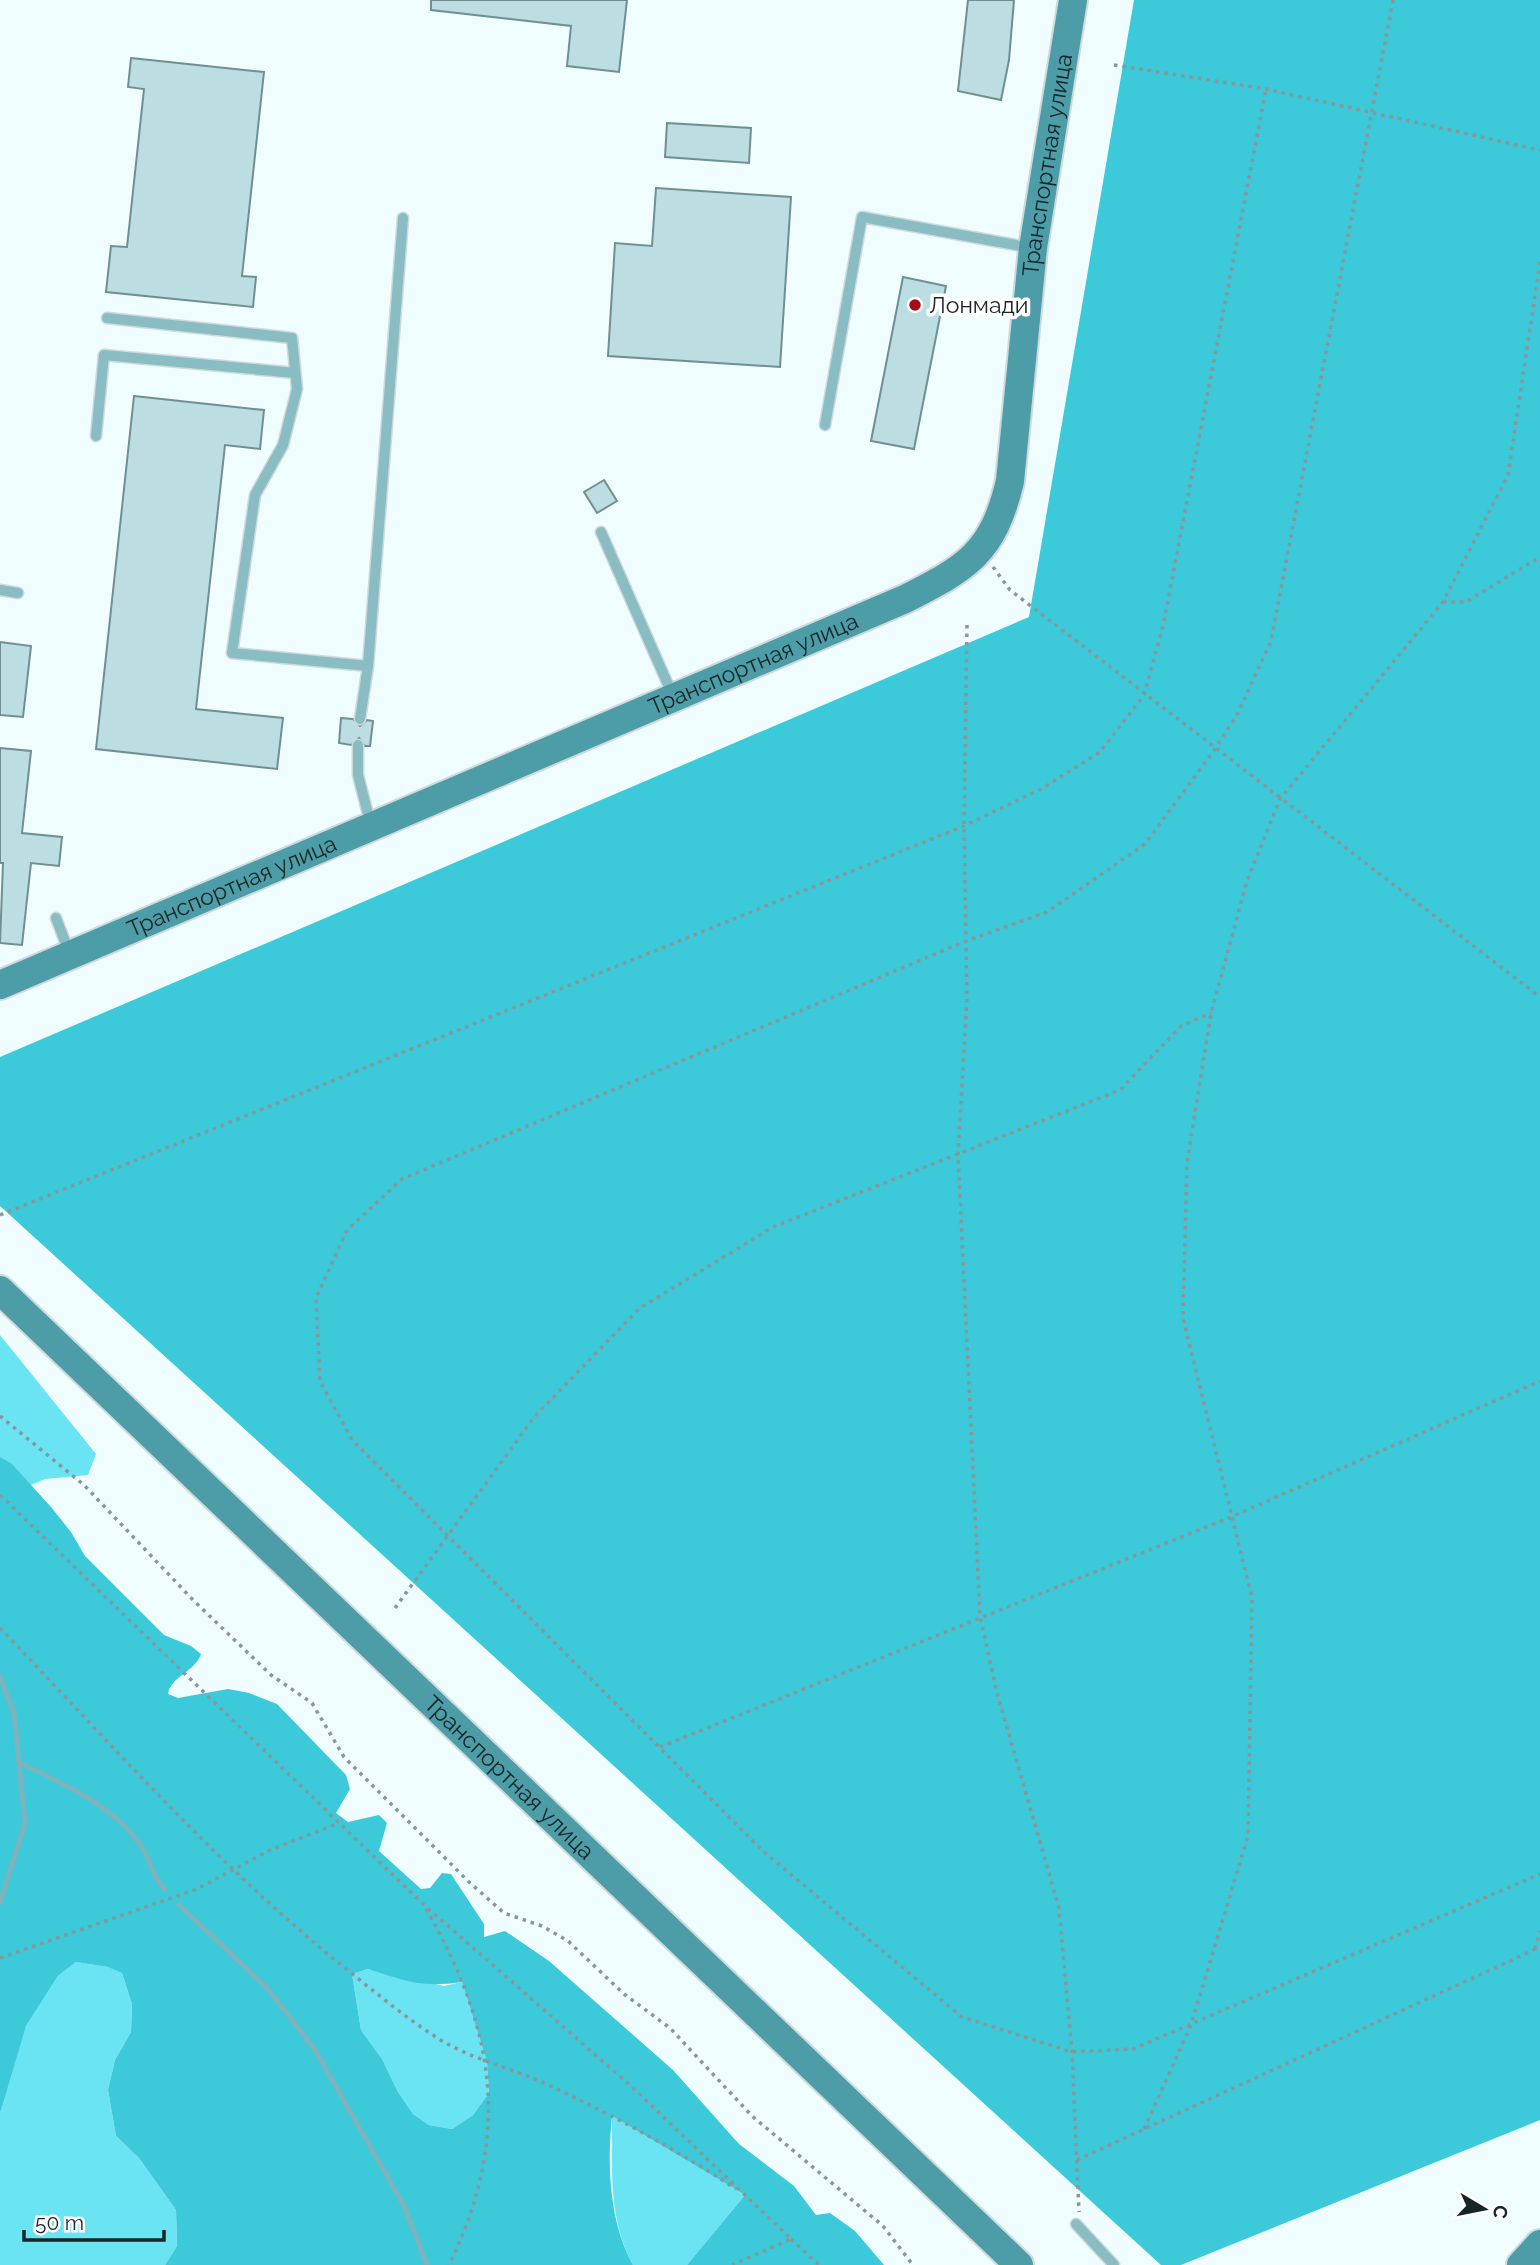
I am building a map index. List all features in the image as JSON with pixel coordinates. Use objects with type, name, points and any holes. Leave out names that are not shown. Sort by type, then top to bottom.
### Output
[{"type":"street","name":"Транспортная улица","points":[[0,985],[905,599],[951,576],[981,552],[1002,514],[1010,481],[1033,248],[1073,0]]},
{"type":"street","name":"Транспортная улица","points":[[0,1290],[1019,2265]]},
{"type":"street","points":[[1521,2265],[1540,2244]]},
{"type":"lane","points":[[825,425],[862,217],[1033,248]]},
{"type":"lane","points":[[360,719],[368,666],[403,218]]},
{"type":"lane","points":[[107,318],[292,338],[297,389],[283,444],[255,495],[232,653],[368,666]]},
{"type":"lane","points":[[96,436],[104,355],[295,373]]},
{"type":"lane","points":[[601,532],[673,696]]},
{"type":"lane","points":[[0,590],[18,593]]},
{"type":"lane","points":[[358,745],[358,775],[372,826]]},
{"type":"lane","points":[[56,918],[71,956]]},
{"type":"lane","points":[[1076,2224],[1114,2265]]},
{"type":"path","points":[[1393,0],[1270,641],[1238,713],[1215,750],[1145,844],[1047,912],[966,941],[402,1179],[347,1230],[316,1298],[320,1381],[352,1440],[765,1853],[962,2017],[1072,2052],[1133,2049],[1540,1874]]},
{"type":"path","points":[[1114,65],[1266,89],[1540,150]]},
{"type":"path","points":[[0,1215],[964,826],[1043,788],[1100,752],[1144,695],[1163,626],[1266,89]]},
{"type":"path","points":[[1144,2129],[1191,2025],[1248,1836],[1252,1598],[1182,1318],[1187,1163],[1211,1013],[1247,881],[1280,799],[1443,603],[1508,475],[1540,262]]},
{"type":"path","points":[[981,552],[1010,590],[1540,998]]},
{"type":"path","points":[[1443,603],[1466,601],[1540,557]]},
{"type":"path","points":[[967,625],[964,826],[967,996],[958,1154],[980,1616],[997,1693],[1059,1908],[1072,2052],[1077,2160],[1076,2224]]},
{"type":"path","points":[[395,1608],[535,1416],[640,1308],[773,1227],[1120,1090],[1181,1026],[1211,1013]]},
{"type":"path","points":[[660,1747],[1231,1517],[1540,1381]]},
{"type":"path","points":[[0,1416],[84,1485],[193,1600],[271,1675],[312,1703],[344,1757],[469,1882],[504,1913],[542,1926],[568,1941],[624,1994],[670,2028],[752,2116],[883,2226],[913,2265]]},
{"type":"path","points":[[0,1495],[423,1904],[632,2087],[819,2265]]},
{"type":"path","points":[[0,1629],[177,1817],[327,1954],[408,2018],[442,2040],[487,2062],[596,2107],[673,2150],[745,2195]]},
{"type":"path","points":[[0,1958],[197,1889],[271,1850],[339,1823]]},
{"type":"path","points":[[423,1904],[468,1997],[487,2062],[490,2118],[485,2160],[472,2209],[449,2265]]},
{"type":"path","points":[[1077,2160],[1538,1948],[1540,1931]]},
{"type":"path","points":[[732,2265],[792,2239]]},
{"type":"shaded area","points":[[1134,0],[1540,0],[1540,2120],[1181,2265],[1161,2265],[0,1206],[0,1057],[1029,617]]},
{"type":"shaded area","points":[[0,1335],[96,1454],[88,1475],[45,1479],[31,1485],[0,1457]]},
{"type":"shaded area","points":[[0,1457],[12,1464],[51,1507],[71,1532],[85,1556],[164,1635],[191,1646],[201,1654],[194,1665],[174,1683],[168,1694],[178,1698],[228,1689],[249,1693],[277,1704],[346,1775],[350,1789],[336,1813],[348,1822],[379,1815],[387,1823],[379,1851],[421,1889],[430,1888],[442,1873],[451,1874],[484,1924],[484,1937],[505,1931],[549,1961],[673,2070],[739,2144],[794,2186],[816,2215],[830,2213],[855,2231],[884,2265],[687,2265],[745,2195],[612,2116],[610,2173],[614,2211],[633,2265],[165,2265],[177,2246],[176,2210],[139,2158],[116,2136],[108,2090],[115,2060],[131,2032],[132,2004],[122,1973],[108,1967],[76,1962],[58,1976],[26,2026],[0,2113]],"holes":[[[368,1969],[424,1984],[462,1982],[487,2062],[489,2093],[473,2115],[452,2129],[429,2125],[413,2114],[398,2092],[382,2059],[361,2030],[352,1974]]]},
{"type":"shaded area","points":[[76,1962],[109,1967],[122,1973],[132,2004],[131,2032],[115,2060],[108,2090],[116,2136],[139,2158],[176,2210],[177,2246],[165,2265],[0,2265],[0,2113],[9,2073],[26,2026],[58,1976]]},
{"type":"shaded area","points":[[368,1969],[444,1986],[462,1982],[487,2062],[489,2093],[473,2115],[452,2129],[429,2125],[413,2114],[398,2092],[382,2059],[361,2030],[352,1974]]},
{"type":"shaded area","points":[[612,2116],[745,2195],[687,2265],[633,2265],[615,2211]]},
{"type":"building","points":[[431,0],[627,0],[619,72],[567,66],[571,26],[431,10]]},
{"type":"building","points":[[968,0],[1014,0],[1009,60],[1001,100],[958,91]]},
{"type":"building","points":[[131,58],[264,72],[242,276],[256,277],[253,307],[106,292],[111,246],[127,247],[144,89],[128,87]]},
{"type":"building","points":[[667,123],[751,128],[749,163],[665,157]]},
{"type":"building","points":[[656,188],[791,197],[780,367],[608,356],[615,243],[652,246]]},
{"type":"building","points":[[903,277],[946,286],[914,449],[871,441]]},
{"type":"building","points":[[134,396],[264,410],[260,449],[225,445],[196,709],[283,718],[277,769],[96,749]]},
{"type":"building","points":[[604,480],[617,501],[597,513],[584,492]]},
{"type":"building","points":[[0,642],[31,646],[23,717],[0,715]]},
{"type":"building","points":[[341,718],[353,719],[360,726],[367,720],[373,721],[370,746],[365,746],[359,738],[351,745],[339,743]]},
{"type":"building","points":[[0,748],[31,751],[22,833],[62,837],[59,866],[31,863],[22,945],[0,943],[3,863],[0,863]]},
{"type":"waterway","points":[[0,1676],[14,1714],[25,1823],[0,1903]]},
{"type":"waterway","points":[[19,1762],[84,1796],[114,1817],[139,1843],[157,1880],[165,1890]]},
{"type":"waterway","points":[[179,1905],[268,1989],[315,2050],[404,2206],[427,2265]]},
{"type":"place","name":"Лонмади","points":[[915,305]]}]
